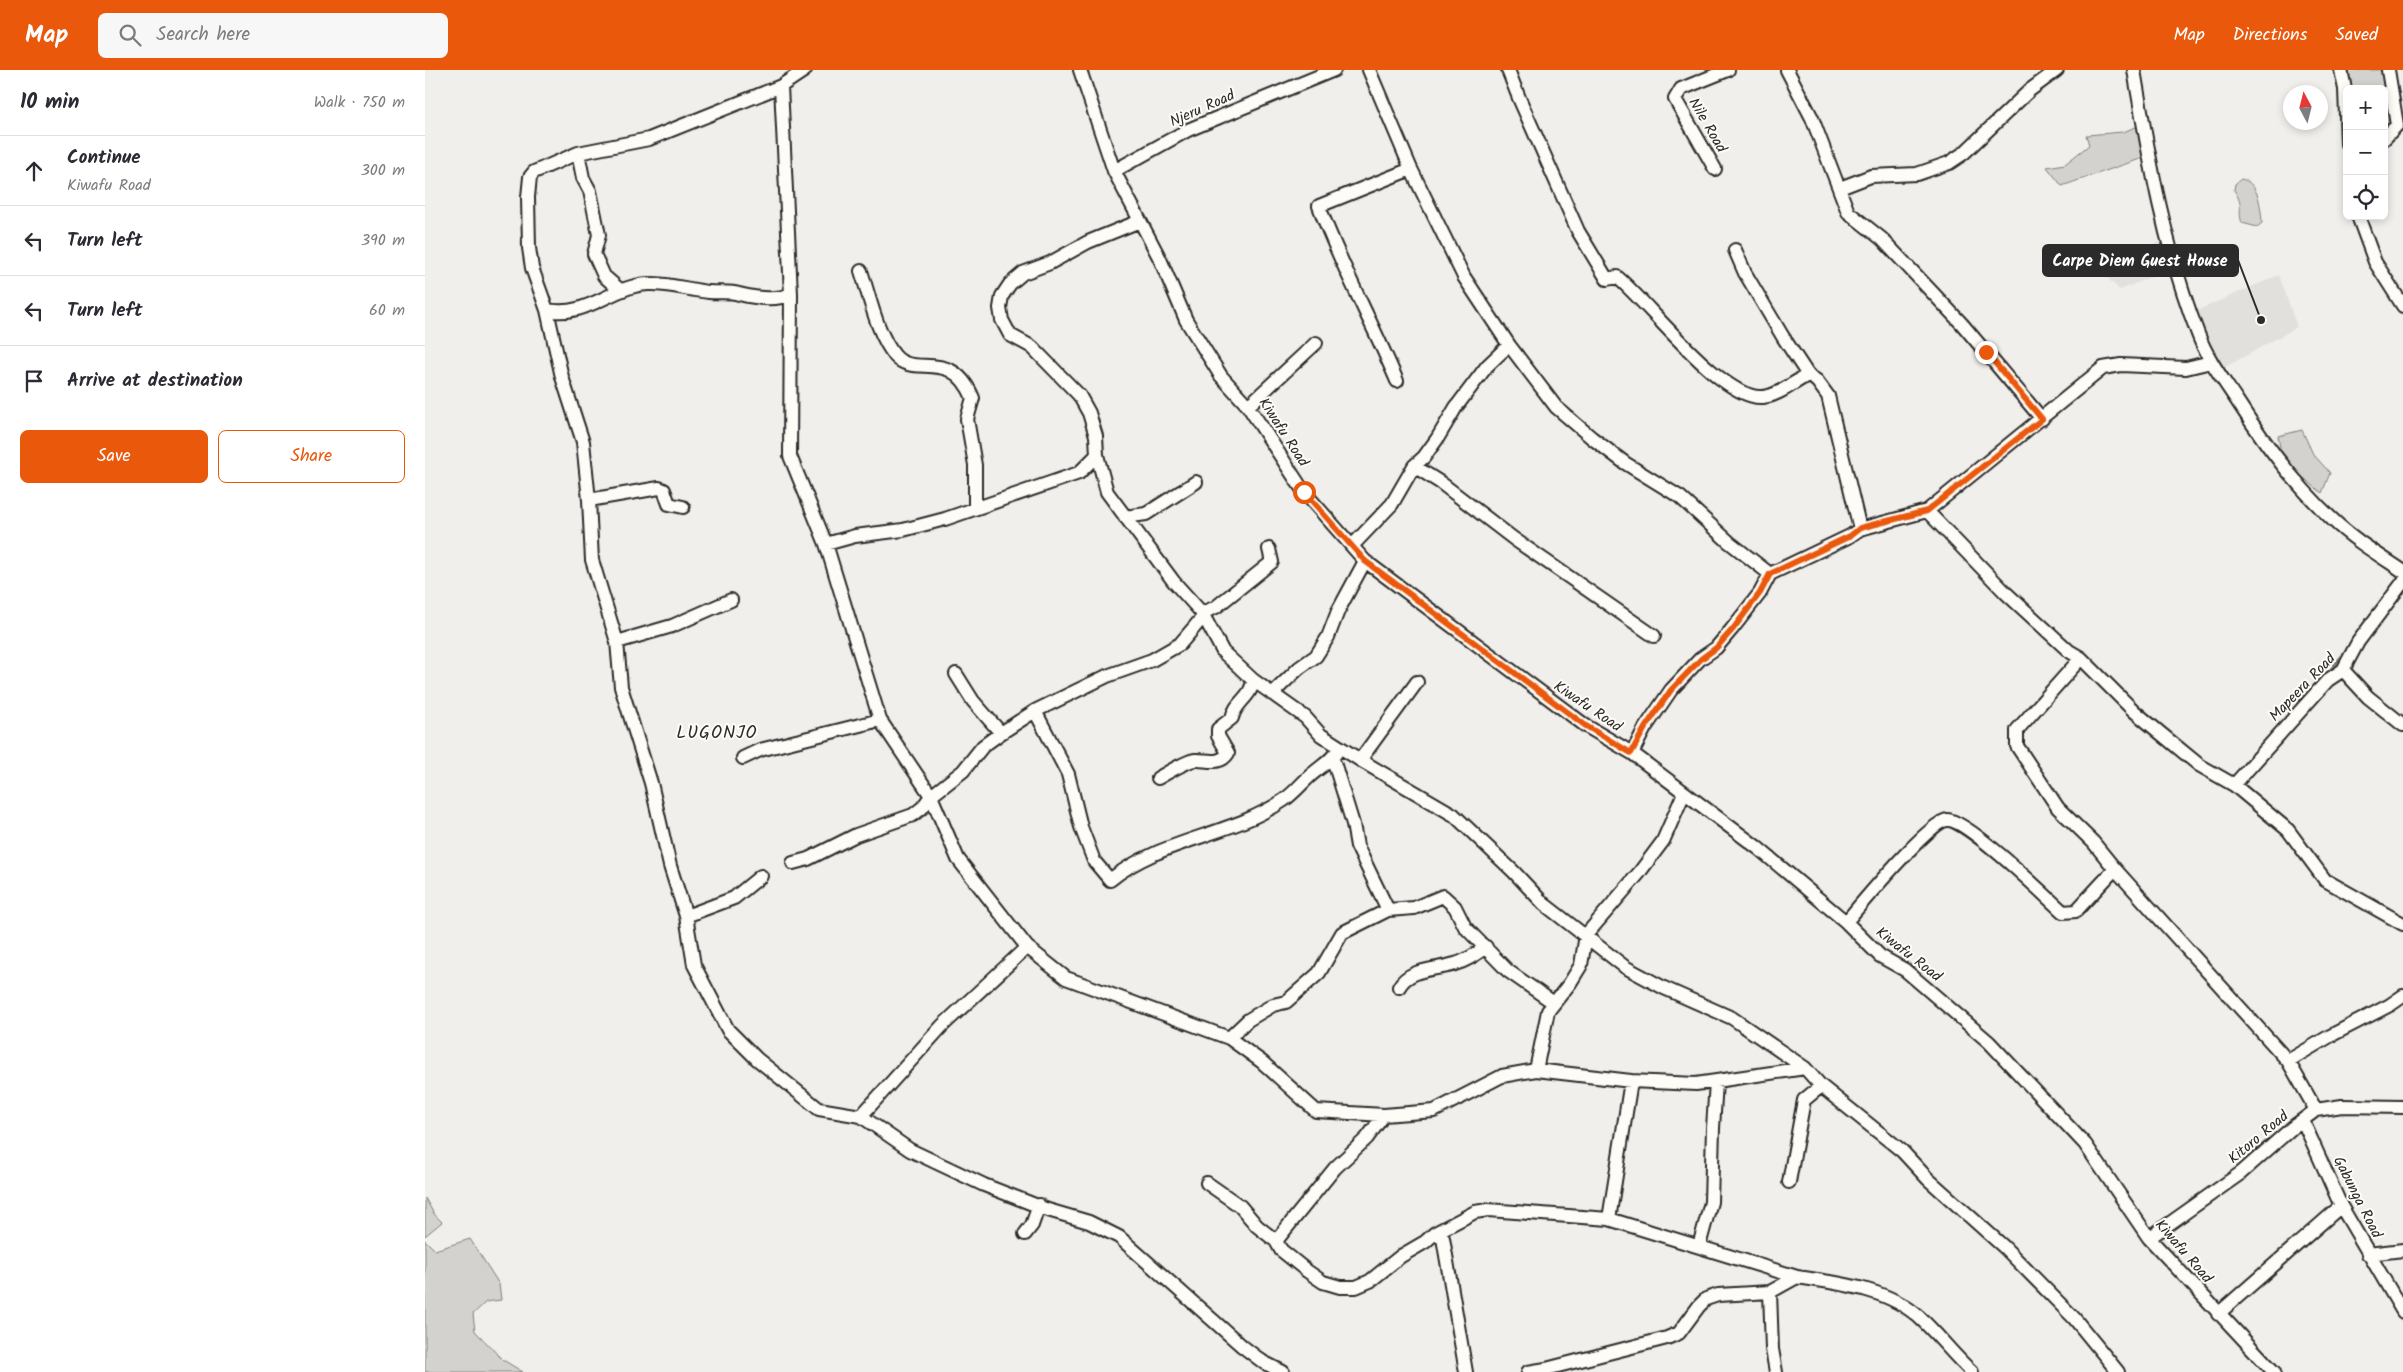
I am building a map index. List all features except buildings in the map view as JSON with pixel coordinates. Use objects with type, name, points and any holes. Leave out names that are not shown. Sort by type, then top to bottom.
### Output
[{"type":"street","points":[[805,70],[781,86],[649,139],[578,153],[534,172],[530,177],[529,248],[532,268],[547,310],[562,377],[583,442],[589,500],[592,560],[617,642],[621,687],[651,783],[670,866],[686,916],[694,965],[728,1030],[757,1060],[819,1109],[861,1116],[910,1150],[984,1185],[1089,1222],[1119,1238],[1242,1346],[1263,1362],[1283,1372]]},
{"type":"street","name":"Kiwafu Road","points":[[1079,70],[1114,172],[1160,260],[1186,320],[1221,376],[1248,406],[1304,492],[1365,561],[1586,726],[1631,753],[1758,848],[1846,922],[1880,956],[1905,970],[1989,1042],[2041,1094],[2085,1144],[2149,1238],[2272,1371]]},
{"type":"street","name":"Njeru Road","points":[[1114,172],[1188,130],[1334,70]]},
{"type":"street","points":[[1369,70],[1411,169],[1464,277],[1509,345],[1556,407],[1625,463],[1680,497],[1729,542],[1770,574]]},
{"type":"street","points":[[1508,70],[1578,232],[1607,280],[1617,277],[1669,332],[1703,364],[1746,395],[1761,398],[1769,396],[1808,375]]},
{"type":"street","name":"Nile Road","points":[[1715,169],[1675,99],[1681,89],[1727,70]]},
{"type":"street","points":[[1787,70],[1812,118],[1848,212],[1882,239],[1956,317],[2042,419]]},
{"type":"street","points":[[1840,188],[1871,176],[1917,174],[1949,163],[1964,153],[2031,90],[2057,70]]},
{"type":"street","points":[[2134,70],[2162,218],[2186,301],[2211,362],[2254,429],[2299,486],[2334,521],[2367,547],[2403,571]]},
{"type":"street","points":[[2341,70],[2345,89],[2346,130]]},
{"type":"street","points":[[2388,70],[2397,125],[2388,135]]},
{"type":"street","points":[[781,86],[791,294],[790,456],[826,544],[880,720],[931,796],[958,859],[1027,946],[1066,978],[1229,1038],[1262,1062],[1316,1111],[1384,1115],[1434,1111],[1502,1076],[1536,1070],[1631,1081],[1696,1084],[1805,1068]]},
{"type":"street","points":[[578,153],[583,178],[590,191],[599,235],[593,254],[604,276],[620,290]]},
{"type":"street","points":[[1397,381],[1371,319],[1335,250],[1319,206],[1411,169]]},
{"type":"street","points":[[2359,220],[2375,262],[2403,306]]},
{"type":"street","points":[[1140,221],[1088,242],[1050,263],[1023,273],[1010,284],[1002,296],[1000,308],[1002,320],[1010,335],[1032,346],[1079,395],[1089,413],[1096,436],[1097,455],[1107,492],[1174,582],[1202,615],[1223,652],[1253,680],[1305,717],[1321,735],[1454,815],[1514,872],[1544,904],[1586,934],[1625,967],[1664,988],[1732,1018],[1805,1068],[1821,1086],[1902,1152],[1928,1179],[2004,1248],[2074,1318],[2118,1372]]},
{"type":"street","points":[[1735,250],[1745,273],[1808,375],[1817,381],[1828,396],[1860,528]]},
{"type":"street","points":[[861,271],[881,329],[896,357],[905,363],[933,365],[953,371],[967,383],[973,398],[967,419],[975,465],[975,508]]},
{"type":"street","points":[[547,310],[569,312],[598,303],[620,290],[649,284],[708,292],[738,293],[751,298],[782,298],[791,294]]},
{"type":"street","points":[[1248,406],[1316,343]]},
{"type":"street","points":[[1352,546],[1393,504],[1414,466],[1428,451],[1456,408],[1487,366],[1509,345]]},
{"type":"street","points":[[1631,753],[1645,728],[1671,690],[1701,659],[1716,648],[1733,629],[1760,593],[1770,574],[1850,536],[1860,528],[1927,511],[2103,368],[2110,365],[2186,368],[2211,362]]},
{"type":"street","points":[[826,544],[855,536],[903,530],[975,508],[1079,472],[1097,455]]},
{"type":"street","points":[[1414,466],[1441,483],[1514,539],[1654,636]]},
{"type":"street","points":[[1125,517],[1146,514],[1196,482]]},
{"type":"street","points":[[589,500],[659,488],[664,490],[669,504],[683,507]]},
{"type":"street","points":[[1927,511],[2006,593],[2069,651],[2081,658],[2159,732],[2199,765],[2234,785],[2288,830],[2325,880],[2403,924]]},
{"type":"street","points":[[793,863],[815,857],[856,835],[913,814],[922,808],[931,796],[963,771],[983,746],[1035,711],[1107,676],[1152,660],[1180,644],[1202,615],[1216,607],[1272,562],[1269,549]]},
{"type":"street","points":[[1272,694],[1299,668],[1316,656],[1328,637],[1338,611],[1365,561]]},
{"type":"street","name":"Mapeera Road","points":[[2234,785],[2328,680],[2343,670],[2358,642],[2403,582]]},
{"type":"street","points":[[617,642],[672,626],[731,600]]},
{"type":"street","points":[[2081,658],[2017,730],[2015,738],[2017,746],[2058,808],[2093,842],[2115,869],[2288,1061],[2316,1110],[2342,1106],[2403,1107]]},
{"type":"street","points":[[2343,670],[2369,697],[2403,724]]},
{"type":"street","points":[[956,674],[973,701],[1001,733]]},
{"type":"street","points":[[1158,778],[1194,760],[1214,761],[1226,757],[1228,753],[1218,736],[1218,729],[1232,718],[1234,708],[1253,688],[1253,680]]},
{"type":"street","points":[[1360,760],[1417,682]]},
{"type":"street","points":[[1035,711],[1068,774],[1081,827],[1094,861],[1110,880],[1125,868],[1149,856],[1251,817],[1276,804],[1333,759],[1340,748]]},
{"type":"street","points":[[743,758],[760,750],[880,720]]},
{"type":"street","points":[[1333,759],[1353,824],[1357,846],[1388,910]]},
{"type":"street","points":[[1536,1070],[1548,1011],[1571,983],[1581,965],[1586,934],[1639,873],[1663,841],[1684,793]]},
{"type":"street","points":[[1846,922],[1887,874],[1929,832],[1940,822],[1948,820],[1956,821],[1977,836],[2063,912],[2076,911],[2115,869]]},
{"type":"street","points":[[686,916],[734,898],[761,876]]},
{"type":"street","points":[[1229,1038],[1253,1016],[1273,1005],[1286,1002],[1319,973],[1342,933],[1388,910],[1414,908],[1443,896],[1455,907],[1465,927],[1508,971],[1554,1002]]},
{"type":"street","points":[[861,1116],[942,1026],[1027,946]]},
{"type":"street","points":[[1399,987],[1403,980],[1410,975],[1456,964],[1472,957],[1486,947]]},
{"type":"street","points":[[2288,1061],[2403,996]]},
{"type":"street","points":[[1609,1219],[1631,1081]]},
{"type":"street","points":[[1699,1246],[1711,1202],[1713,1128],[1717,1082]]},
{"type":"street","points":[[1789,1182],[1804,1100],[1821,1086]]},
{"type":"street","name":"Kitoro Road","points":[[2149,1238],[2241,1173],[2293,1127],[2316,1110]]},
{"type":"street","points":[[1276,1241],[1335,1168],[1367,1138],[1384,1115]]},
{"type":"street","name":"Gabunga Road","points":[[2303,1121],[2341,1206],[2403,1312]]},
{"type":"street","points":[[1207,1183],[1239,1206],[1257,1226],[1276,1241],[1281,1250],[1323,1282],[1340,1287],[1356,1287],[1370,1281],[1401,1256],[1425,1242],[1435,1233],[1475,1212],[1488,1210],[1609,1219],[1797,1277],[1861,1289],[1897,1302],[1918,1315],[1972,1372]]},
{"type":"street","points":[[1025,1234],[1032,1225],[1039,1205]]},
{"type":"street","points":[[2218,1314],[2341,1206]]},
{"type":"street","points":[[1435,1233],[1443,1238],[1466,1372]]},
{"type":"street","points":[[2369,1254],[2403,1250]]},
{"type":"street","points":[[1528,1372],[1667,1338],[1679,1333],[1706,1299],[1718,1295],[1770,1292],[1797,1277]]},
{"type":"street","points":[[1770,1292],[1772,1349],[1776,1372]]},
{"type":"shaded area","points":[[2342,70],[2385,70],[2394,112],[2388,123],[2388,85],[2346,85]]},
{"type":"shaded area","points":[[2141,125],[2143,158],[2062,186],[2047,167],[2065,164],[2089,145],[2086,135],[2123,132]]},
{"type":"shaded area","points":[[2241,179],[2252,185],[2258,196],[2262,223],[2257,227],[2242,223],[2240,204],[2234,190],[2235,184]]},
{"type":"shaded area","points":[[2161,242],[2170,269],[2120,290],[2092,264]]},
{"type":"shaded area","points":[[2279,275],[2297,327],[2222,369],[2206,340],[2196,311]]},
{"type":"shaded area","points":[[2302,430],[2313,454],[2330,473],[2322,493],[2299,474],[2281,453],[2278,436]]},
{"type":"shaded area","points":[[425,1198],[434,1214],[442,1222],[425,1236]]},
{"type":"shaded area","points":[[470,1239],[499,1284],[501,1300],[486,1302],[473,1314],[475,1331],[503,1360],[523,1372],[425,1372],[425,1240],[435,1250]]},
{"type":"waterway","points":[[2331,669],[2349,647]]},
{"type":"place","name":"Carpe Diem Guest House","points":[[2261,320]]},
{"type":"district","name":"LUGONJO","points":[[717,732]]},
{"type":"route","points":[[1304,492],[1365,561],[1586,726],[1631,753],[1645,728],[1671,690],[1678,685],[1701,659],[1716,648],[1733,629],[1760,593],[1770,574],[1850,536],[1860,528],[1927,511],[2042,419],[1986,352]]}]
